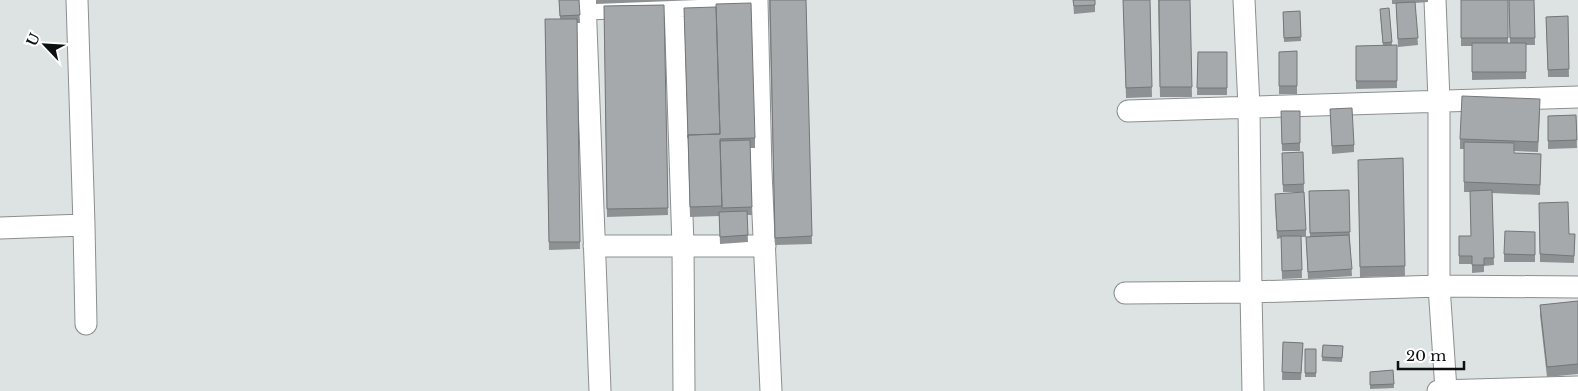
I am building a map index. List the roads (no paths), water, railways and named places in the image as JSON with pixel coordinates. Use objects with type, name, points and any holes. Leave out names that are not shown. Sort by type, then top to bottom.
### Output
[{"type":"street","points":[[78,0],[86,324]]},
{"type":"street","points":[[1244,0],[1249,107],[1253,391]]},
{"type":"street","points":[[1435,0],[1439,100],[1439,286],[1446,390]]},
{"type":"street","points":[[600,391],[585,4],[675,5],[757,1],[764,246],[771,391]]},
{"type":"street","points":[[675,5],[683,246],[684,391]]},
{"type":"street","points":[[1128,111],[1578,97]]},
{"type":"street","points":[[0,228],[84,225]]},
{"type":"street","points":[[594,246],[764,246]]},
{"type":"street","points":[[1125,294],[1439,286],[1578,288]]},
{"type":"street","points":[[1438,391],[1578,387]]}]
